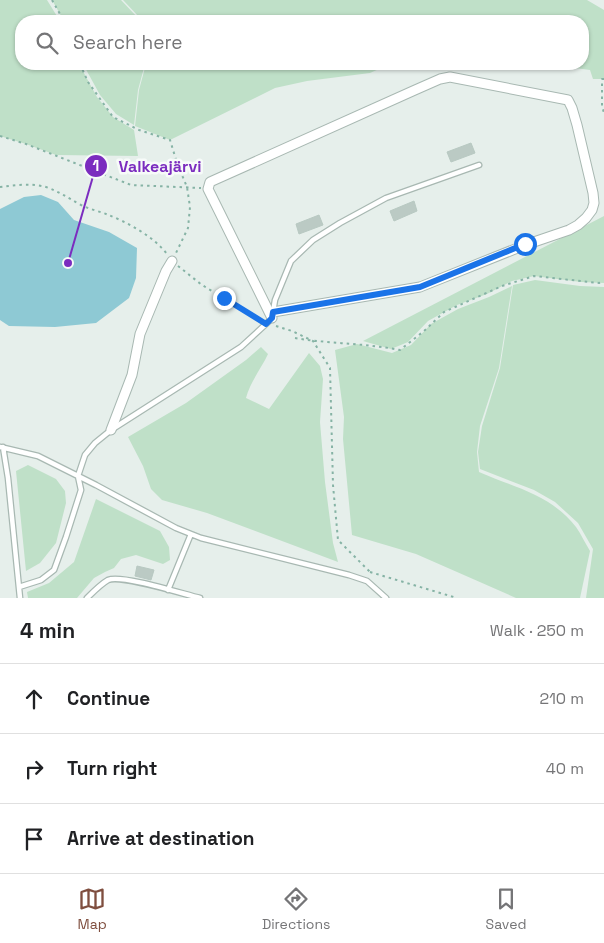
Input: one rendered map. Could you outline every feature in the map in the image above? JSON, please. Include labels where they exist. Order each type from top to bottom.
[{"type":"street","points":[[450,77],[568,100],[577,125],[594,203],[592,210],[578,225],[569,230],[525,244],[420,287],[270,318],[208,189],[210,182],[440,79],[450,77]]},
{"type":"street","points":[[111,430],[132,375],[140,334],[172,261]]},
{"type":"lane","points":[[19,586],[42,580],[54,570],[81,490],[78,476],[85,456],[95,443],[111,430],[241,347],[270,318],[291,261],[312,240],[386,198],[479,165]]},
{"type":"lane","points":[[20,598],[8,478],[1,447],[38,456],[176,528],[201,538],[358,578],[366,581],[386,598]]},
{"type":"lane","points":[[168,590],[191,534]]},
{"type":"lane","points":[[87,598],[110,579],[127,579],[200,598]]},
{"type":"path","points":[[52,0],[61,15]]},
{"type":"path","points":[[83,70],[88,82],[113,117],[139,130],[170,140],[187,188],[190,207],[188,228],[172,261]]},
{"type":"path","points":[[604,79],[602,79],[602,106],[604,114]]},
{"type":"path","points":[[0,136],[26,144],[131,185],[208,189]]},
{"type":"path","points":[[0,187],[12,185],[45,187],[64,194],[82,205],[108,214],[132,226],[161,246],[172,261],[202,285],[312,341],[330,368],[332,485],[338,540],[370,572],[456,598]]},
{"type":"path","points":[[295,338],[379,346],[400,350],[444,312],[502,286],[534,276],[598,283],[604,282]]},
{"type":"green space","points":[[0,0],[47,0],[56,15],[15,15],[15,70],[82,70],[97,97],[113,117],[134,130],[138,156],[56,155],[0,136]]},
{"type":"green space","points":[[52,0],[121,0],[135,15],[61,15]]},
{"type":"green space","points":[[123,0],[587,0],[604,10],[604,79],[593,79],[589,70],[589,15],[137,15]]},
{"type":"green space","points":[[86,70],[143,70],[138,90],[134,125],[116,114],[100,95]]},
{"type":"green space","points":[[144,70],[377,70],[370,73],[307,81],[275,88],[170,140],[135,126],[139,90]]},
{"type":"green space","points":[[604,216],[604,283],[534,276],[512,281],[487,294],[457,305],[428,321],[408,342],[391,349],[363,341]]},
{"type":"green space","points":[[535,280],[604,287],[604,598],[586,598],[593,549],[578,523],[555,502],[534,490],[480,469],[478,452],[482,426],[500,368],[513,285]]},
{"type":"green space","points":[[512,286],[499,368],[480,426],[477,452],[479,472],[543,499],[566,516],[576,527],[590,551],[580,598],[516,598],[416,554],[352,535],[343,439],[344,417],[335,350],[357,344],[392,353],[411,345],[431,324],[458,309]]},
{"type":"green space","points":[[261,347],[268,354],[246,398],[269,409],[309,353],[320,366],[323,379],[320,422],[325,482],[333,543],[338,562],[207,513],[162,500],[151,489],[143,466],[128,437],[186,403]]},
{"type":"green space","points":[[28,465],[56,479],[65,491],[66,503],[56,543],[40,563],[26,571],[16,471]]},
{"type":"green space","points":[[96,499],[160,531],[169,547],[170,560],[163,564],[136,555],[121,559],[114,568],[94,578],[77,598],[28,598],[27,592],[49,583],[74,562]]},
{"type":"water","points":[[41,195],[58,202],[74,220],[109,232],[137,248],[136,278],[129,298],[96,323],[55,327],[9,326],[0,320],[0,209],[24,197]]},
{"type":"building","points":[[471,143],[475,153],[451,162],[447,152]]},
{"type":"building","points":[[414,201],[417,211],[394,221],[390,211]]},
{"type":"building","points":[[319,215],[323,225],[299,234],[296,224]]},
{"type":"building","points":[[137,566],[154,570],[151,580],[135,576]]},
{"type":"place","name":"Valkeajärvi","points":[[68,263]]},
{"type":"route","points":[[224,298],[266,324],[272,318],[273,312],[420,287],[525,244]]}]
